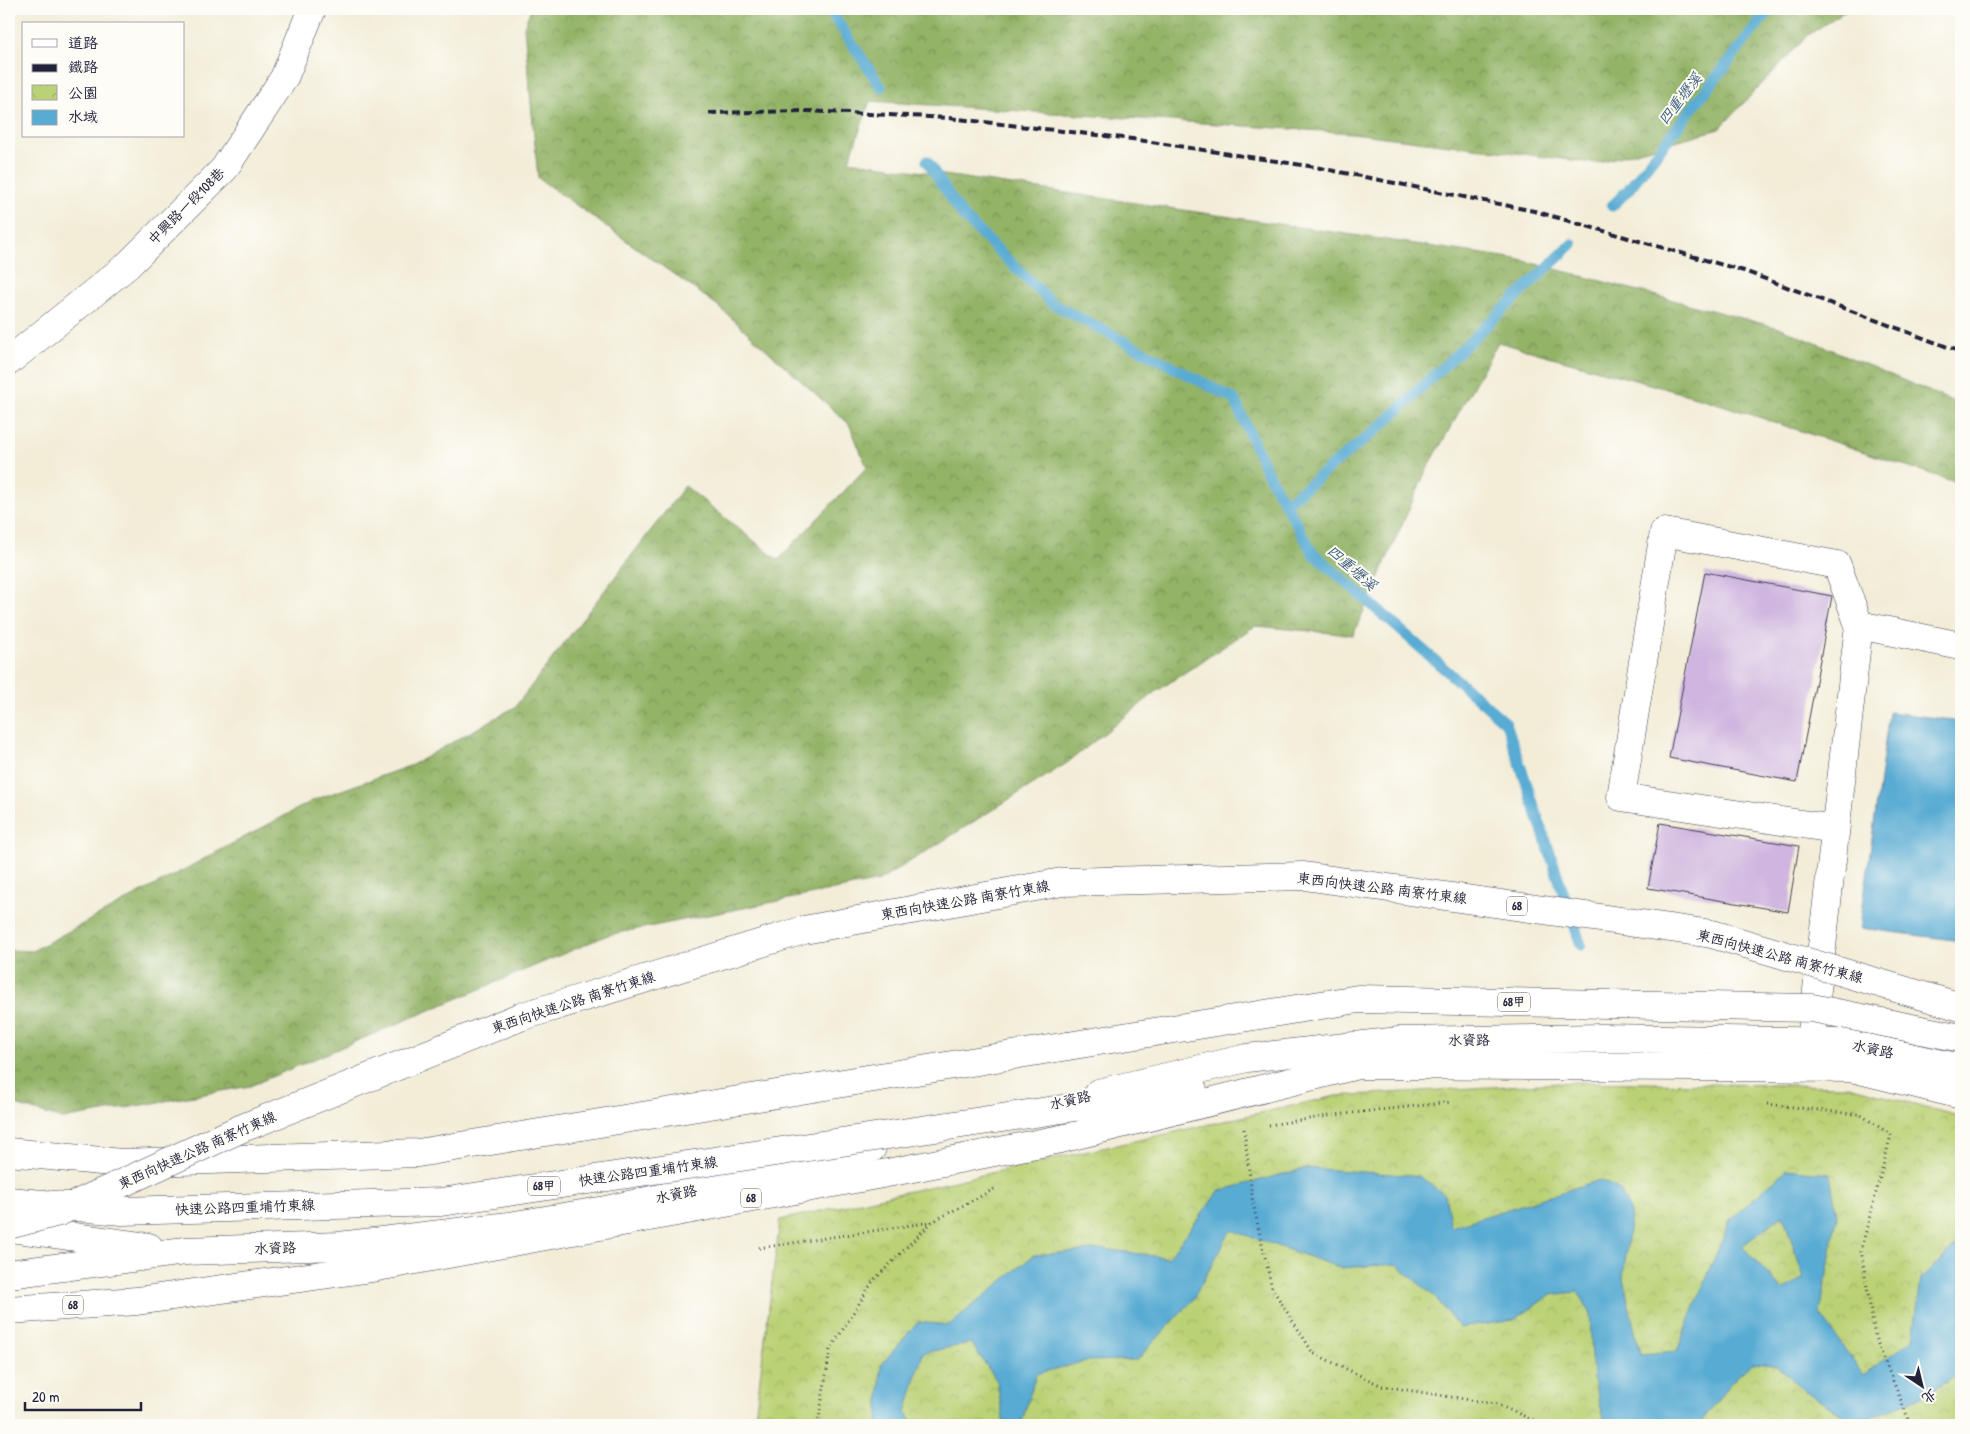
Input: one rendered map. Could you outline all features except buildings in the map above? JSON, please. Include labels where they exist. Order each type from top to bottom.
[{"type":"main road","name":"中興路一段108巷","points":[[9,361],[128,265],[224,169],[284,78],[312,9]]},
{"type":"main road","points":[[1811,1042],[1859,624],[1837,565],[1664,532],[1621,797],[1835,829]]},
{"type":"main road","points":[[1859,624],[1961,646]]},
{"type":"main road","name":"東西向快速公路 南寮竹東線","points":[[9,1226],[59,1212],[240,1129],[520,1017],[804,930],[1062,882],[1304,876],[1712,934],[1961,1007]]},
{"type":"main road","name":"68甲","points":[[9,1152],[121,1163],[418,1153],[1358,999],[1812,1008],[1961,1038]]},
{"type":"main road","name":"水資路","points":[[9,1274],[185,1252],[339,1246],[509,1226],[606,1210],[742,1180],[1247,1058],[1399,1041],[1603,1038],[1841,1042],[1961,1068]]},
{"type":"main road","name":"68","points":[[9,1310],[138,1301],[372,1268],[872,1176],[1061,1139],[1358,1065],[1851,1068],[1961,1095]]},
{"type":"main road","name":"快速公路四重埔竹東線","points":[[9,1201],[122,1211],[441,1202],[1358,1065]]},
{"type":"main road","name":"水資路","points":[[9,1226],[185,1252]]},
{"type":"path","points":[[1262,1126],[1335,1115],[1459,1101]]},
{"type":"path","points":[[1759,1104],[1861,1115],[1891,1136],[1861,1250],[1875,1337],[1911,1425]]},
{"type":"path","points":[[1234,1130],[1253,1127]]},
{"type":"path","points":[[1244,1129],[1253,1203],[1272,1288],[1313,1353],[1382,1386],[1496,1404],[1545,1425]]},
{"type":"path","points":[[818,1425],[830,1350],[873,1281],[932,1222],[997,1188]]},
{"type":"path","points":[[759,1248],[932,1222]]},
{"type":"green space","points":[[531,9],[1848,9],[1808,35],[1719,129],[1596,163],[1352,133],[870,101],[849,161],[1517,259],[1783,329],[1961,405],[1961,484],[1710,401],[1498,342],[1425,473],[1353,635],[1255,626],[1157,691],[1067,763],[879,881],[608,935],[250,1086],[63,1119],[9,1103],[9,950],[32,951],[314,800],[412,765],[515,707],[685,486],[778,560],[867,467],[849,424],[717,305],[538,178],[524,27]]},
{"type":"green space","points":[[1577,1082],[1849,1086],[1961,1117],[1961,1425],[754,1425],[780,1220],[1336,1096]]},
{"type":"water","points":[[1889,712],[1961,721],[1961,941],[1860,928]]},
{"type":"water","points":[[1307,1168],[1419,1176],[1445,1195],[1451,1227],[1600,1180],[1620,1190],[1631,1213],[1623,1278],[1640,1354],[1677,1351],[1730,1220],[1787,1169],[1830,1174],[1837,1216],[1820,1314],[1863,1375],[1913,1339],[1921,1279],[1961,1240],[1961,1372],[1923,1396],[1856,1424],[1802,1389],[1776,1365],[1752,1363],[1730,1383],[1699,1425],[1606,1425],[1593,1380],[1590,1312],[1577,1292],[1550,1295],[1514,1320],[1460,1328],[1436,1298],[1396,1264],[1341,1268],[1231,1230],[1192,1301],[1137,1360],[1086,1361],[1036,1374],[1021,1425],[1004,1425],[997,1381],[971,1343],[923,1353],[906,1412],[914,1425],[878,1425],[881,1365],[918,1322],[949,1325],[1034,1255],[1105,1249],[1168,1258],[1219,1191]],"holes":[[[1783,1215],[1804,1278],[1782,1290],[1742,1246]]]},
{"type":"waterway","points":[[829,9],[881,87]]},
{"type":"waterway","name":"四重壢溪","points":[[1612,206],[1628,190],[1770,9]]},
{"type":"waterway","name":"四重壢溪","points":[[927,161],[962,215],[1053,304],[1234,399],[1267,472],[1313,553],[1506,723],[1581,945]]},
{"type":"waterway","name":"四重壢溪","points":[[1285,504],[1382,425],[1572,244]]},
{"type":"railway","points":[[709,113],[807,111],[949,118],[1132,139],[1315,167],[1534,211],[1744,271],[1961,352]]}]
